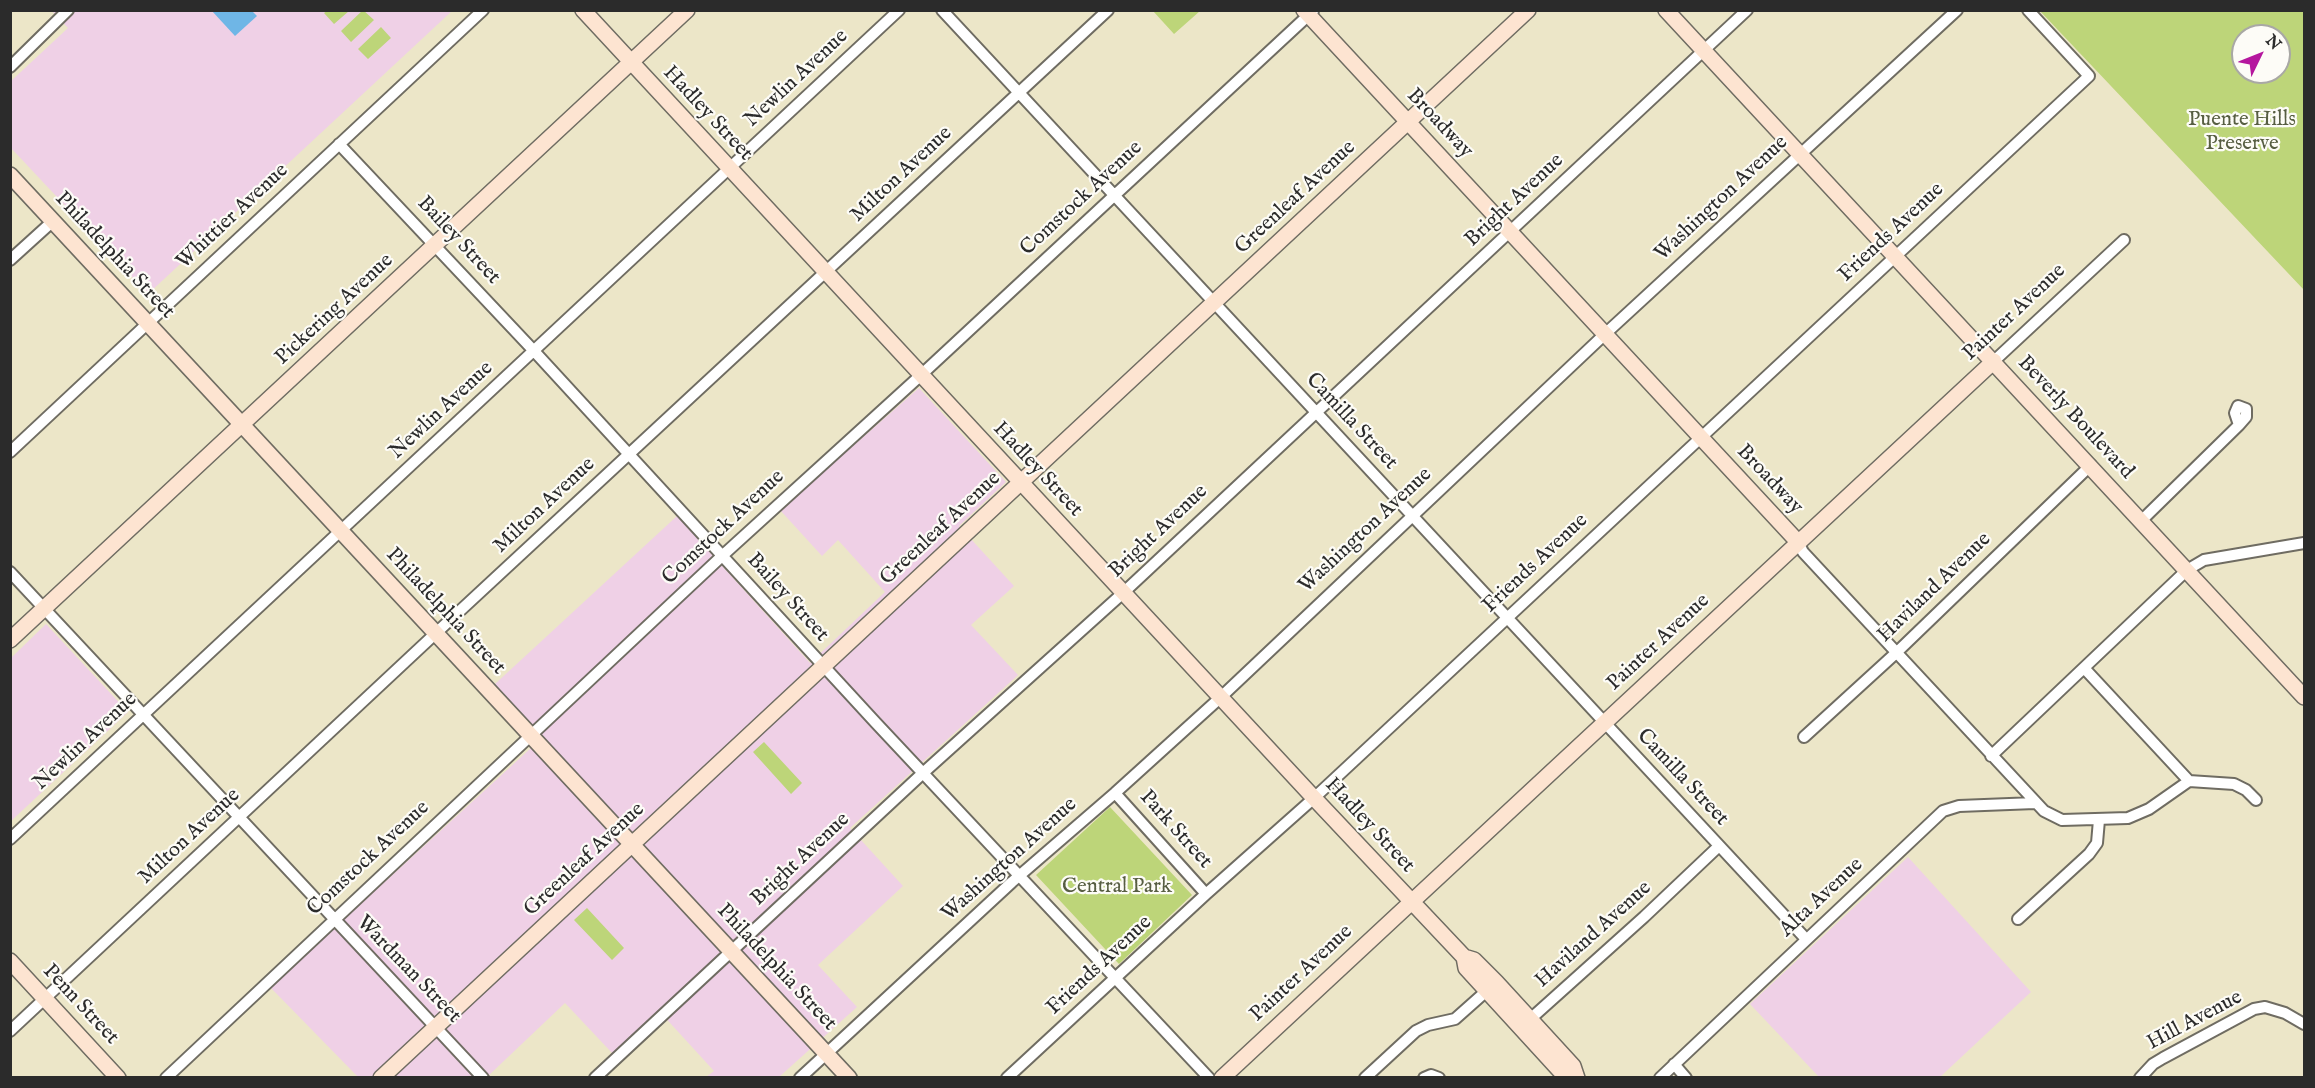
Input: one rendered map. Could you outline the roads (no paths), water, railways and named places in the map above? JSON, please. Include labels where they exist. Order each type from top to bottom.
[{"type":"street","points":[[10,68],[68,10]]},
{"type":"street","name":"Whittier Avenue","points":[[10,452],[483,10]]},
{"type":"street","name":"Hadley Street","points":[[583,10],[1021,484],[1464,957],[1466,968],[1491,987],[1525,1023],[1573,1066],[1577,1077]]},
{"type":"street","name":"Pickering Avenue","points":[[10,640],[687,10]]},
{"type":"street","name":"Newlin Avenue","points":[[10,839],[899,10]]},
{"type":"street","name":"Camilla Street","points":[[942,10],[1806,939]]},
{"type":"street","name":"Milton Avenue","points":[[10,1031],[1108,10]]},
{"type":"street","name":"Greenleaf Avenue","points":[[381,1077],[1528,10]]},
{"type":"street","name":"Beverly Boulevard","points":[[1666,10],[2304,697]]},
{"type":"street","name":"Bright Avenue","points":[[595,1077],[923,773],[1123,593],[1747,10]]},
{"type":"street","name":"Washington Avenue","points":[[800,1077],[1221,697],[1411,515],[1799,153],[1957,10]]},
{"type":"street","name":"Friends Avenue","points":[[1008,1077],[1206,894],[1314,798],[2089,76],[2028,10]]},
{"type":"street","name":"Broadway","points":[[1308,12],[1798,542],[1803,552],[1896,653],[2044,811],[2061,820],[2128,818],[2140,814],[2189,781]]},
{"type":"street","name":"Comstock Avenue","points":[[166,1077],[722,556],[1114,196],[1308,12]]},
{"type":"street","name":"Bailey Street","points":[[339,144],[630,454],[824,667],[1209,1077]]},
{"type":"street","name":"Philadelphia Street","points":[[10,175],[849,1077]]},
{"type":"street","points":[[10,260],[53,221]]},
{"type":"street","name":"Painter Avenue","points":[[1222,1077],[2124,240]]},
{"type":"street","points":[[2142,520],[2239,426]]},
{"type":"street","name":"Haviland Avenue","points":[[1804,737],[1896,653],[2091,465]]},
{"type":"street","points":[[1991,756],[2187,570],[2204,560],[2304,543]]},
{"type":"street","name":"Wardman Street","points":[[10,573],[483,1077]]},
{"type":"street","points":[[2084,668],[2189,781],[2234,784],[2246,790],[2256,800]]},
{"type":"street","name":"Park Street","points":[[1115,793],[1206,894]]},
{"type":"street","name":"Alta Avenue","points":[[1660,1077],[1943,811],[1959,806],[2035,803]]},
{"type":"street","points":[[2018,919],[2089,854],[2097,843],[2099,820]]},
{"type":"street","name":"Haviland Avenue","points":[[1525,1023],[1644,917],[1719,846]]},
{"type":"street","name":"Penn Street","points":[[10,961],[118,1077]]},
{"type":"street","points":[[1365,1077],[1416,1031],[1428,1025],[1455,1019],[1491,987]]},
{"type":"street","name":"Hill Avenue","points":[[2140,1077],[2158,1061],[2254,1009],[2265,1007],[2285,1013],[2304,1024]]},
{"type":"street","name":"Hadley Street","points":[[1525,1023],[1563,1074],[1572,1077]]},
{"type":"street","points":[[1674,1064],[1686,1077]]},
{"type":"street","points":[[1424,1077],[1431,1075],[1439,1077]]},
{"type":"water","points":[[212,11],[252,11],[257,16],[235,36]]},
{"type":"park label","name":"Puente Hills Preserve","points":[[2242,133]]},
{"type":"park label","name":"Central Park","points":[[1117,888]]}]
